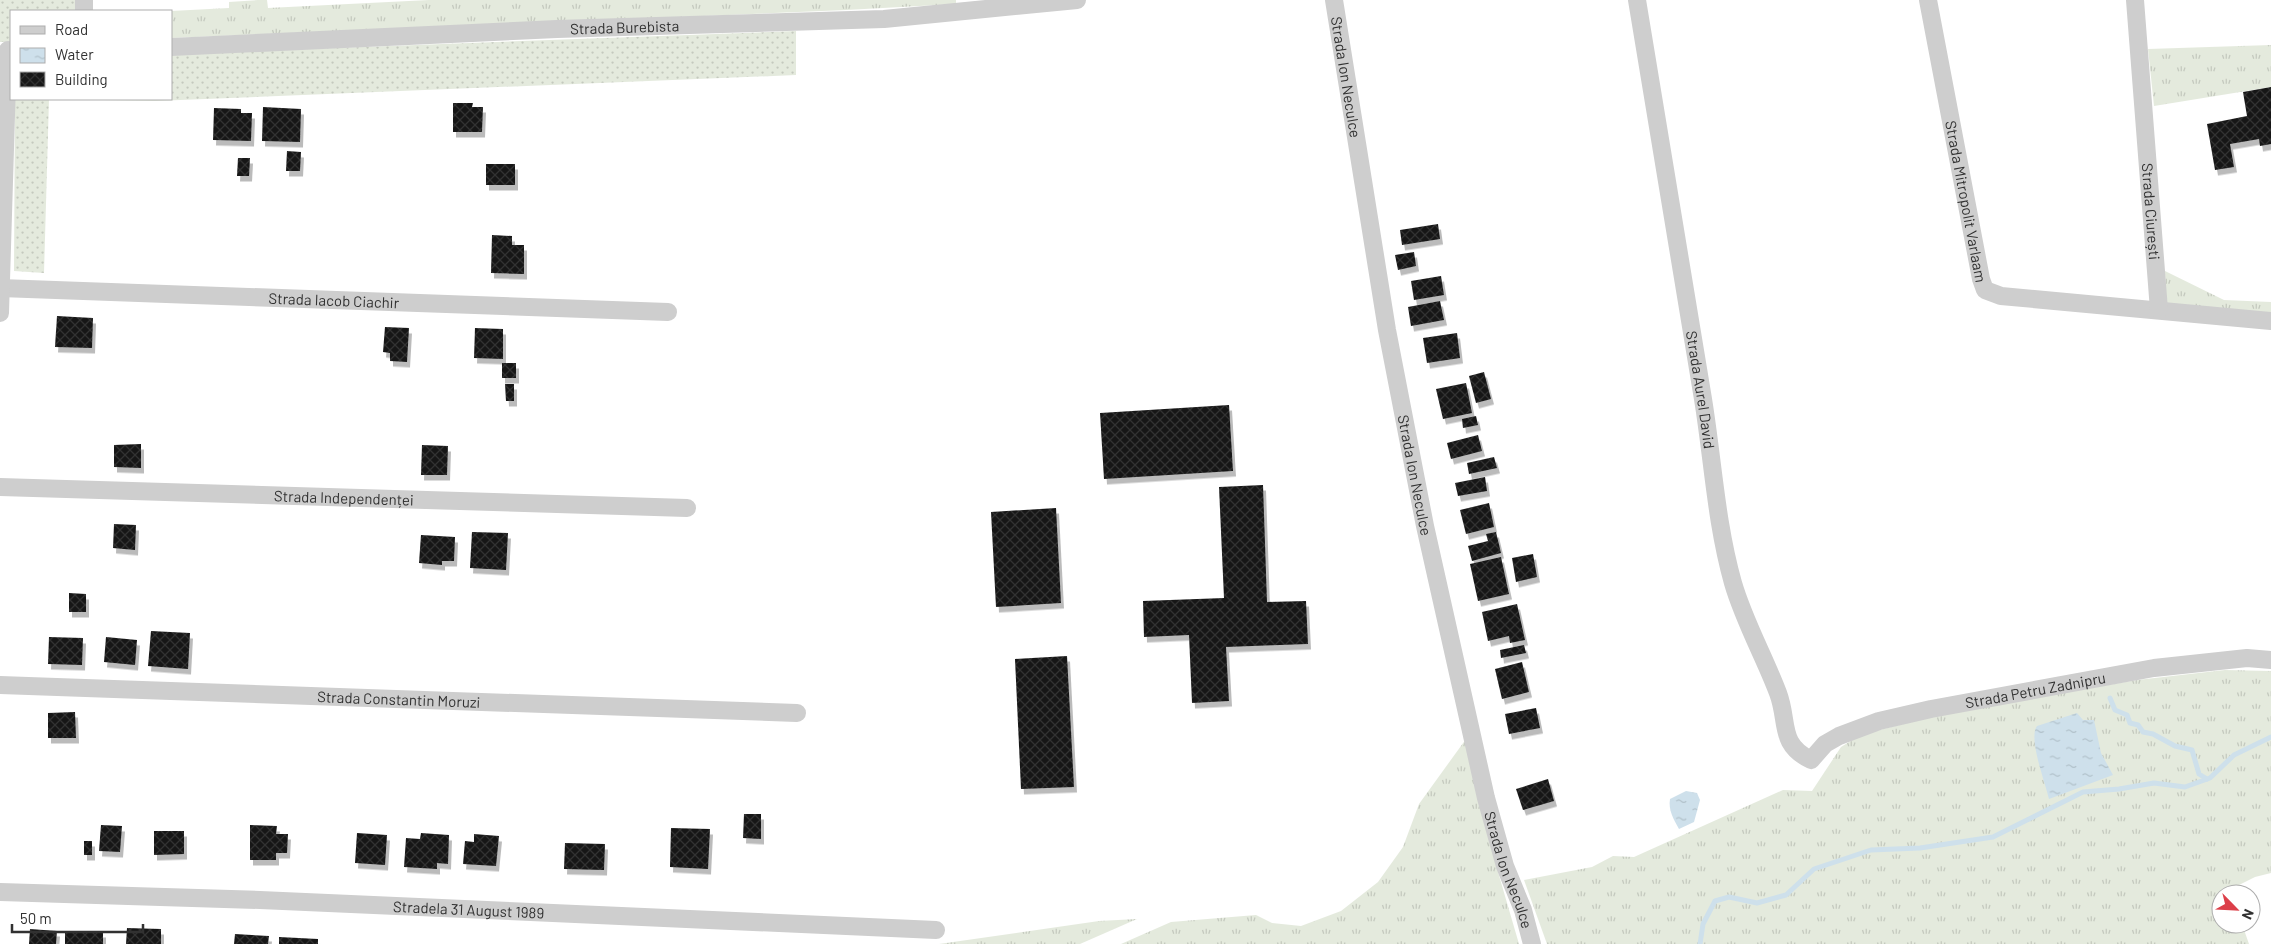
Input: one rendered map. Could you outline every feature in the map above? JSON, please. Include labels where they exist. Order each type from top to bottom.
[{"type":"street","name":"Strada Burebista","points":[[172,47],[548,30],[884,19],[1077,0]]},
{"type":"street","name":"Strada Ion Neculce","points":[[1334,0],[1387,330],[1425,526],[1486,798],[1505,866],[1523,910],[1532,944]]},
{"type":"street","name":"Strada Aurel David","points":[[1637,0],[1710,440],[1723,542],[1747,623],[1779,696],[1790,746],[1798,754],[1810,760]]},
{"type":"street","name":"Strada Mitropolit Varlaam","points":[[1928,0],[1981,279],[1985,290],[2001,296],[2158,310]]},
{"type":"street","name":"Strada Ciurești","points":[[2135,0],[2158,310]]},
{"type":"street","points":[[0,313],[6,50]]},
{"type":"street","name":"Strada Iacob Ciachir","points":[[0,288],[668,312]]},
{"type":"street","points":[[2158,310],[2271,321]]},
{"type":"street","name":"Strada Independenței","points":[[0,487],[687,508]]},
{"type":"street","name":"Strada Petru Zadnipru","points":[[1810,760],[1825,744],[1839,736],[1879,722],[1931,709],[2154,668],[2247,658],[2271,660]]},
{"type":"street","name":"Strada Constantin Moruzi","points":[[0,685],[797,713]]},
{"type":"street","name":"Stradela 31 August 1989","points":[[0,892],[260,900],[703,922],[936,930]]},
{"type":"green space","points":[[0,0],[76,0],[76,10],[10,10],[10,42],[0,42]]},
{"type":"green space","points":[[267,0],[268,8],[429,0],[956,0],[956,4],[172,38],[172,11],[229,8],[229,2]]},
{"type":"green space","points":[[796,31],[796,75],[155,101],[102,100],[172,100],[172,54]]},
{"type":"green space","points":[[2271,45],[2271,87],[2154,106],[2148,49]]},
{"type":"green space","points":[[15,100],[49,100],[44,273],[14,271]]},
{"type":"green space","points":[[2165,271],[2224,300],[2271,302],[2271,314],[2166,303]]},
{"type":"green space","points":[[2225,670],[2271,671],[2271,873],[2255,877],[2241,884],[2211,884],[2211,934],[2246,934],[2249,944],[1547,944],[1524,880],[1592,867],[1613,856],[1634,857],[1783,790],[1812,791],[1841,747],[1860,735],[1946,713],[2137,680]]},
{"type":"green space","points":[[1466,739],[1498,872],[1519,944],[1121,944],[1171,922],[1256,915],[1272,923],[1301,926],[1341,911],[1378,882],[1403,847],[1419,804]]},
{"type":"green space","points":[[1137,919],[1080,944],[939,944],[1099,921]]},
{"type":"water","points":[[2077,713],[2083,720],[2094,720],[2101,753],[2113,775],[2049,799],[2036,750],[2035,732],[2037,726]]},
{"type":"water","points":[[1686,791],[1697,793],[1700,800],[1694,822],[1679,829],[1673,818],[1670,799]]},
{"type":"building","points":[[2271,87],[2271,144],[2260,146],[2259,139],[2230,144],[2234,167],[2215,170],[2207,124],[2247,116],[2243,92]]},
{"type":"building","points":[[453,103],[473,103],[472,107],[483,107],[482,132],[453,132]]},
{"type":"building","points":[[263,107],[301,109],[300,142],[262,141]]},
{"type":"building","points":[[214,108],[241,109],[241,113],[252,113],[251,141],[213,140]]},
{"type":"building","points":[[287,151],[301,152],[300,171],[286,171]]},
{"type":"building","points":[[238,158],[250,158],[249,176],[237,176]]},
{"type":"building","points":[[486,164],[515,164],[515,185],[486,185]]},
{"type":"building","points":[[1438,224],[1440,239],[1402,245],[1400,230]]},
{"type":"building","points":[[492,235],[512,236],[512,245],[524,245],[524,274],[491,273]]},
{"type":"building","points":[[1414,252],[1416,266],[1398,270],[1395,255]]},
{"type":"building","points":[[1441,276],[1444,295],[1414,300],[1411,281]]},
{"type":"building","points":[[1440,301],[1444,320],[1411,326],[1408,307]]},
{"type":"building","points":[[57,316],[93,318],[92,348],[55,347]]},
{"type":"building","points":[[385,327],[409,328],[407,362],[390,361],[390,353],[383,352]]},
{"type":"building","points":[[475,328],[503,329],[503,359],[474,358]]},
{"type":"building","points":[[1457,333],[1460,358],[1427,363],[1423,338]]},
{"type":"building","points":[[502,363],[516,363],[516,378],[502,378]]},
{"type":"building","points":[[1484,372],[1491,399],[1476,403],[1469,376]]},
{"type":"building","points":[[1466,383],[1472,413],[1443,419],[1436,389]]},
{"type":"building","points":[[505,384],[514,384],[514,401],[506,401]]},
{"type":"building","points":[[1229,405],[1233,471],[1104,479],[1100,413]]},
{"type":"building","points":[[1476,416],[1478,425],[1463,428],[1462,419]]},
{"type":"building","points":[[1478,435],[1482,451],[1451,459],[1447,443]]},
{"type":"building","points":[[141,444],[141,468],[114,467],[114,445]]},
{"type":"building","points":[[422,445],[448,446],[447,475],[421,475]]},
{"type":"building","points":[[1494,457],[1497,468],[1469,474],[1467,463]]},
{"type":"building","points":[[1485,477],[1487,491],[1458,496],[1455,483]]},
{"type":"building","points":[[1263,485],[1267,602],[1306,601],[1308,644],[1226,647],[1229,701],[1192,703],[1189,635],[1144,637],[1143,601],[1224,598],[1219,487]]},
{"type":"building","points":[[1489,503],[1494,527],[1466,534],[1460,510]]},
{"type":"building","points":[[1056,508],[1061,603],[996,607],[991,512]]},
{"type":"building","points":[[114,524],[136,525],[135,550],[113,548]]},
{"type":"building","points":[[472,532],[508,533],[506,570],[470,568]]},
{"type":"building","points":[[1496,532],[1501,553],[1472,561],[1468,546],[1488,541],[1486,534]]},
{"type":"building","points":[[421,535],[455,537],[454,561],[442,561],[442,565],[419,563]]},
{"type":"building","points":[[1533,554],[1537,577],[1516,582],[1512,558]]},
{"type":"building","points":[[1501,557],[1509,594],[1478,601],[1470,564]]},
{"type":"building","points":[[69,593],[86,594],[86,612],[69,612]]},
{"type":"building","points":[[1517,604],[1525,640],[1510,643],[1509,636],[1488,641],[1482,612]]},
{"type":"building","points":[[151,631],[190,633],[188,669],[148,666]]},
{"type":"building","points":[[49,637],[83,638],[82,665],[48,664]]},
{"type":"building","points":[[106,637],[137,640],[135,665],[104,662]]},
{"type":"building","points":[[1524,645],[1526,653],[1501,658],[1500,650]]},
{"type":"building","points":[[1067,656],[1074,787],[1021,789],[1015,659]]},
{"type":"building","points":[[1522,662],[1529,692],[1502,699],[1495,669]]},
{"type":"building","points":[[1536,708],[1540,728],[1509,734],[1505,714]]},
{"type":"building","points":[[75,712],[76,738],[48,738],[48,713]]},
{"type":"building","points":[[1548,779],[1554,801],[1523,810],[1516,789]]},
{"type":"building","points":[[744,814],[761,814],[761,839],[743,838]]},
{"type":"building","points":[[101,825],[122,826],[120,852],[99,851]]},
{"type":"building","points":[[250,825],[277,826],[276,834],[288,834],[287,853],[276,853],[276,860],[250,860]]},
{"type":"building","points":[[671,828],[710,829],[708,869],[670,867]]},
{"type":"building","points":[[154,831],[184,831],[184,854],[154,855]]},
{"type":"building","points":[[357,833],[387,835],[385,865],[355,863]]},
{"type":"building","points":[[421,833],[449,835],[448,864],[437,863],[437,869],[404,867],[406,838],[420,839]]},
{"type":"building","points":[[474,834],[499,836],[496,866],[463,864],[465,841],[474,842]]},
{"type":"building","points":[[84,841],[92,841],[92,855],[84,855]]},
{"type":"building","points":[[565,843],[605,844],[604,870],[564,869]]},
{"type":"building","points":[[127,928],[161,929],[161,944],[126,944]]},
{"type":"building","points":[[30,929],[57,931],[56,944],[29,944]]},
{"type":"building","points":[[65,932],[103,932],[103,944],[65,944]]},
{"type":"building","points":[[235,934],[269,936],[268,944],[234,944]]},
{"type":"building","points":[[279,937],[318,939],[318,944],[279,944]]},
{"type":"waterway","points":[[2110,698],[2115,710],[2127,715],[2130,723],[2138,725],[2143,732],[2153,734],[2175,746],[2192,750],[2199,774],[2207,779]]},
{"type":"waterway","points":[[1700,944],[1703,924],[1715,901],[1729,897],[1757,903],[1786,895],[1814,869],[1871,850],[1920,848],[1993,837],[2083,792],[2119,789],[2154,783],[2185,787],[2210,778],[2234,755],[2271,737]]}]
